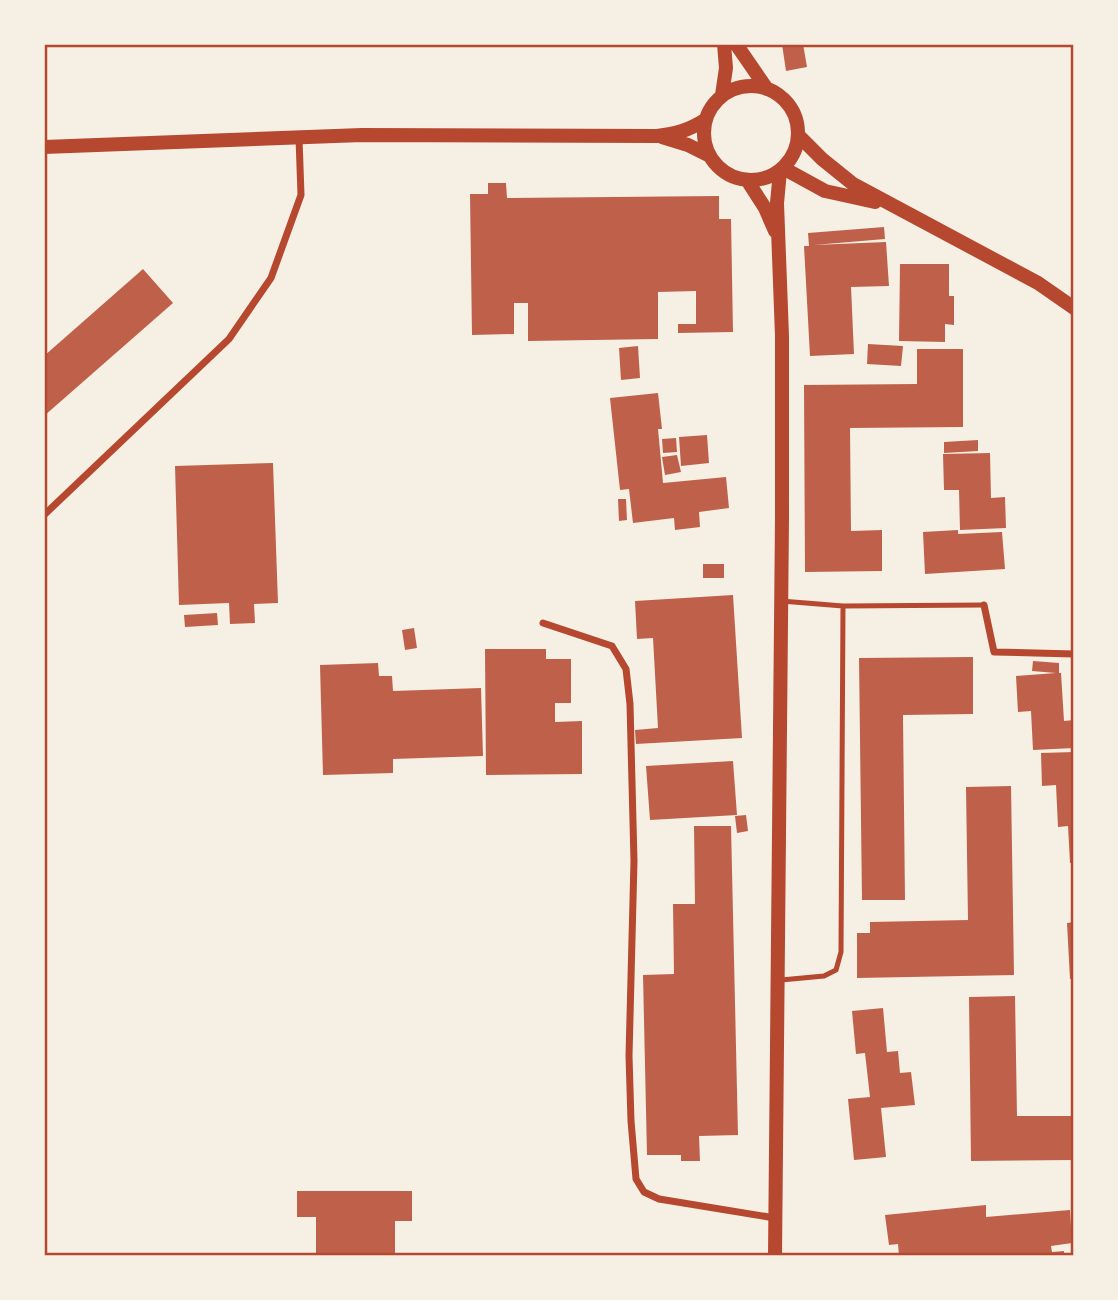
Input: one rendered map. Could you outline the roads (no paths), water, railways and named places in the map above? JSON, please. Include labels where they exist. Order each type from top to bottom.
[{"type":"main road","points":[[722,95],[726,68],[724,44]]},
{"type":"main road","points":[[736,44],[767,89]]},
{"type":"main road","points":[[752,86],[767,89],[781,97],[791,108],[799,136],[796,149],[789,162],[768,178],[738,179],[725,173],[710,156],[703,135],[705,121],[712,106],[722,95],[737,88],[752,86]]},
{"type":"main road","points":[[44,147],[362,135],[657,136],[682,132],[705,121]]},
{"type":"main road","points":[[657,136],[688,145],[710,156]]},
{"type":"main road","points":[[799,136],[853,184],[1038,283],[1074,308]]},
{"type":"main road","points":[[782,169],[825,191],[897,206]]},
{"type":"main road","points":[[775,1256],[782,337],[777,203],[782,169]]},
{"type":"main road","points":[[747,180],[765,208],[778,239]]},
{"type":"street","points":[[44,515],[229,339],[271,278],[301,195],[299,137]]},
{"type":"street","points":[[984,604],[994,652],[1074,653]]},
{"type":"street","points":[[543,623],[611,646],[626,669],[630,704],[634,861],[629,1056],[636,1179],[644,1192],[659,1199],[775,1219]]},
{"type":"lane","points":[[781,601],[844,606],[984,604]]},
{"type":"lane","points":[[778,981],[824,976],[836,970],[842,952],[844,606]]}]
